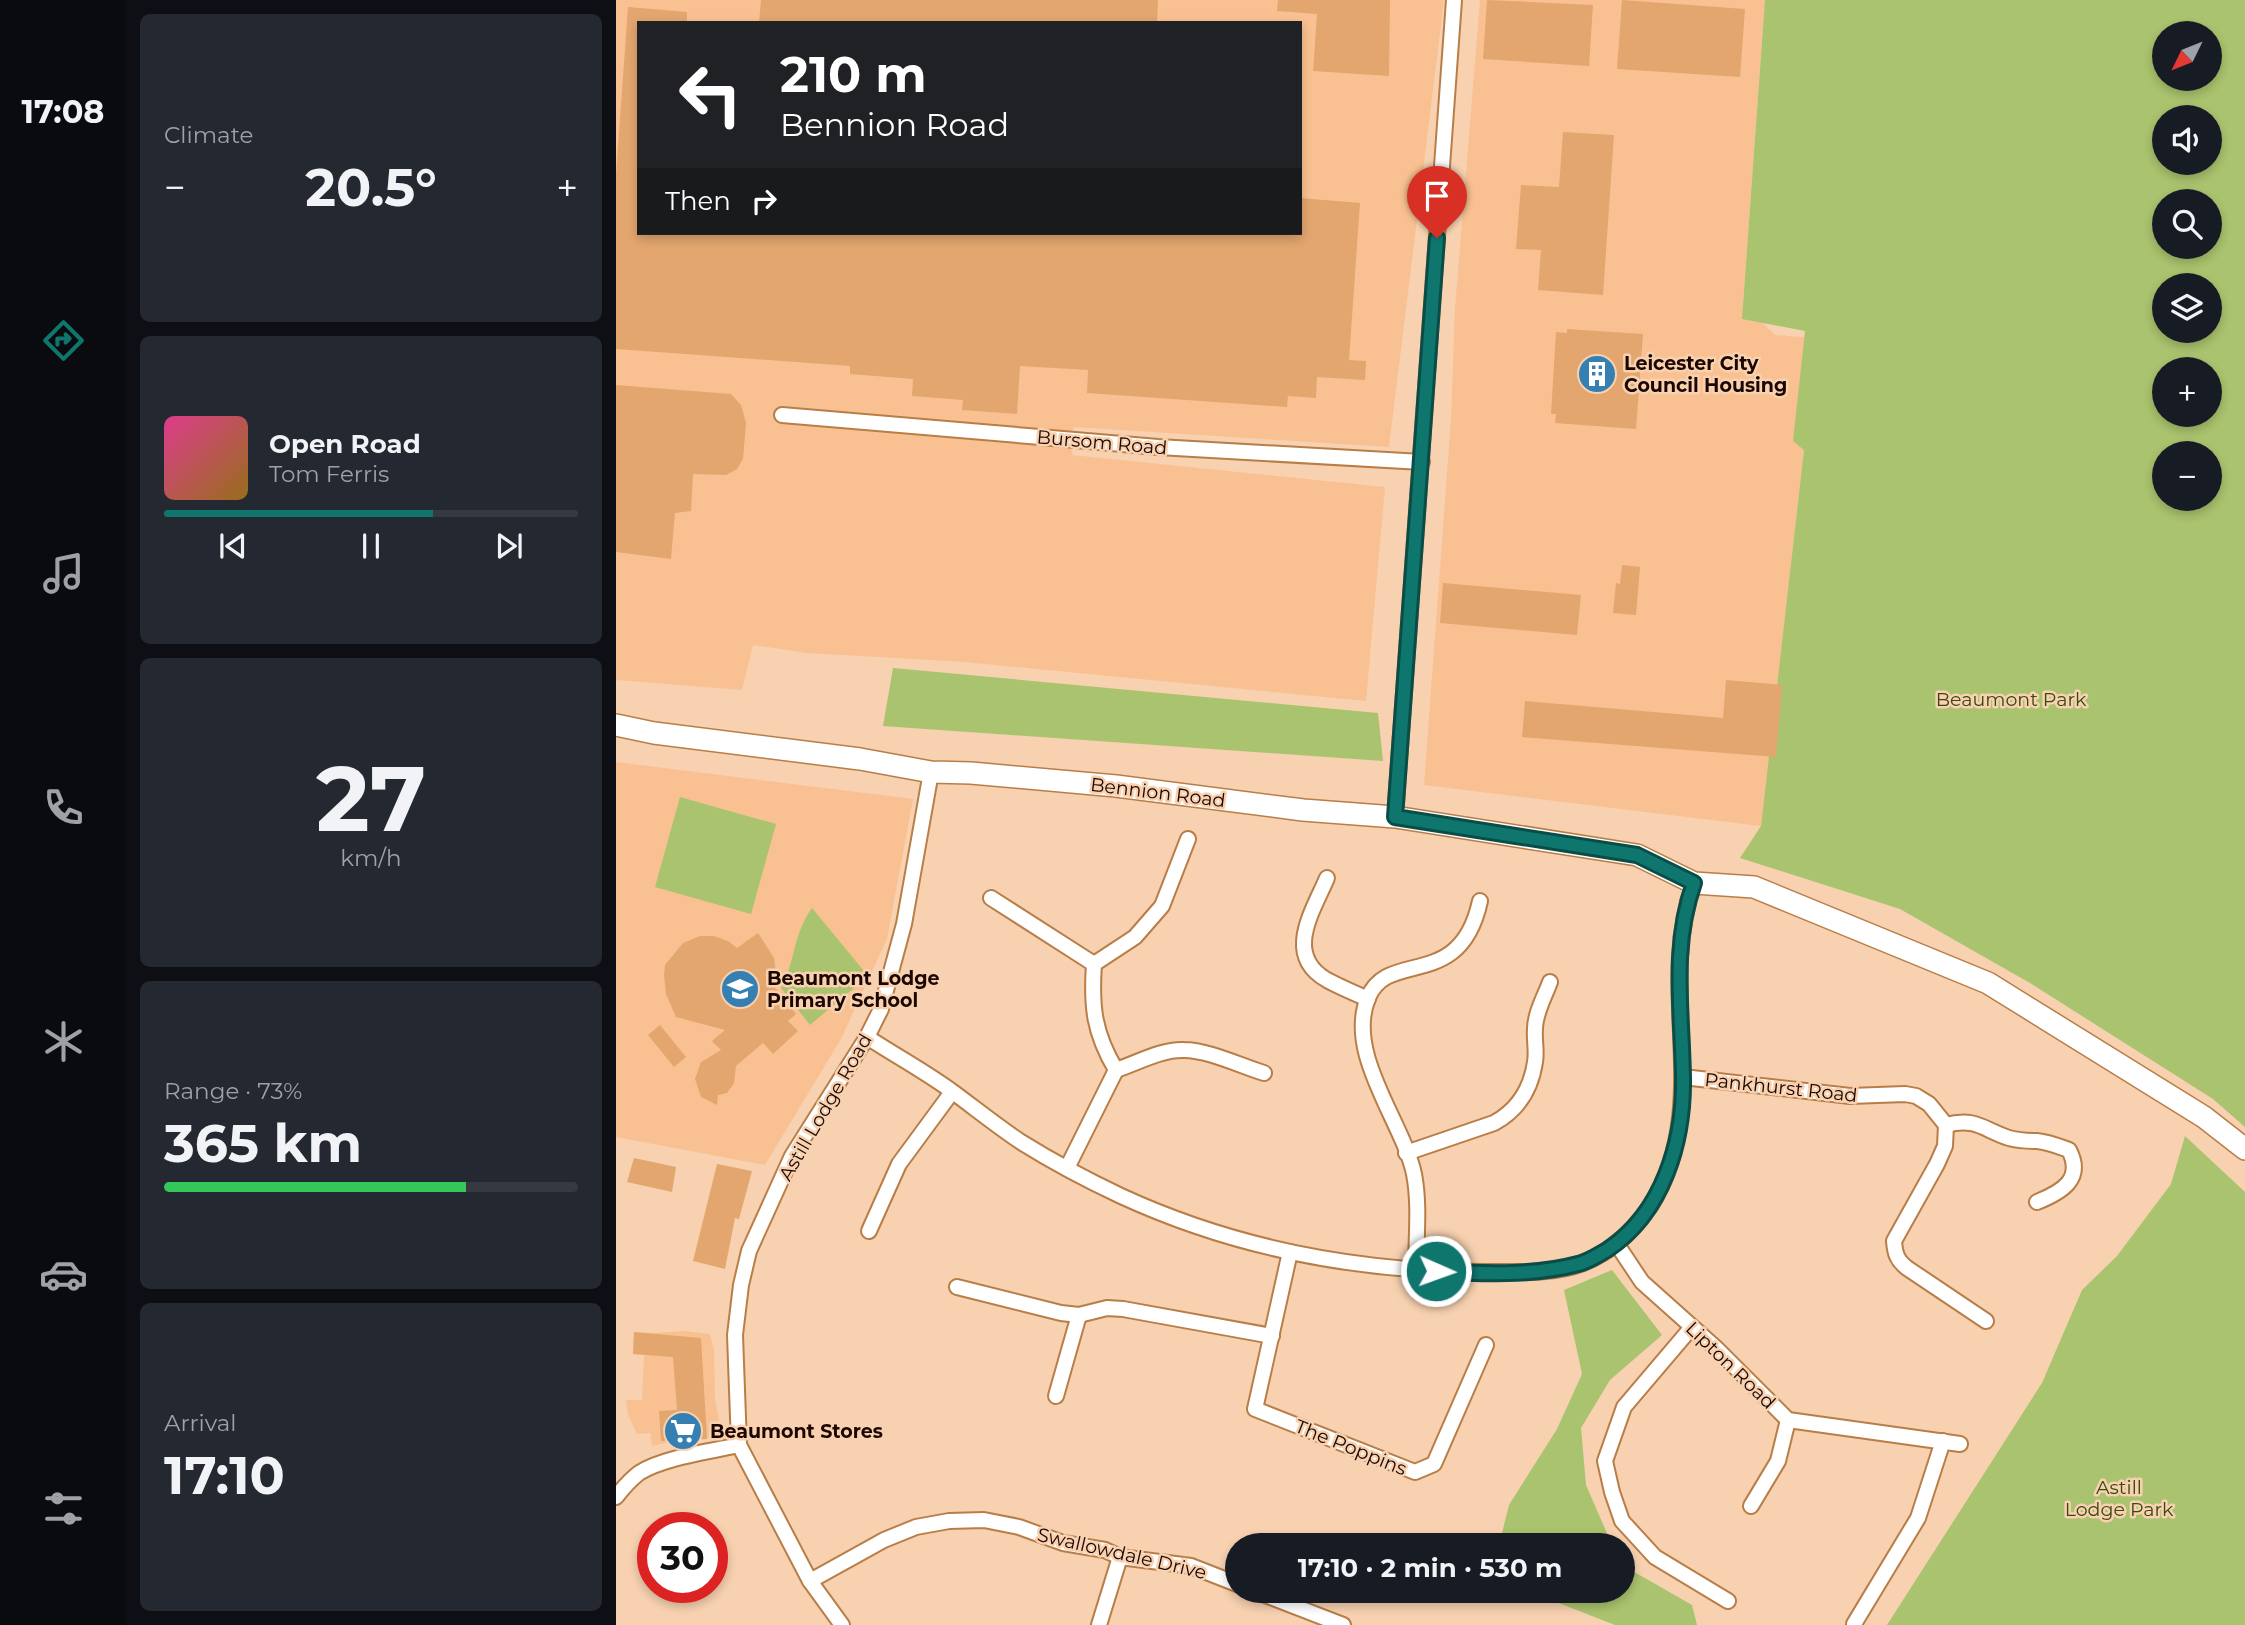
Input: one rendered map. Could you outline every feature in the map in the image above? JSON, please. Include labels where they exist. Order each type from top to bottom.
[{"type":"street","points":[[1395,817],[1454,0]]},
{"type":"street","name":"Bursom Road","points":[[782,415],[1158,446],[1422,462]]},
{"type":"street","name":"Bennion Road","points":[[616,725],[654,733],[860,759],[931,772],[1116,786],[1303,810],[1395,817],[1637,855],[1694,883]]},
{"type":"street","name":"Astill Lodge Road","points":[[842,1625],[810,1581],[739,1445],[735,1335],[741,1285],[749,1251],[793,1155],[867,1037],[881,1009],[904,924],[931,772]]},
{"type":"street","points":[[1094,964],[1135,937],[1162,906],[1188,839]]},
{"type":"street","points":[[1327,878],[1304,930],[1303,945],[1307,957],[1314,970],[1326,979],[1368,999]]},
{"type":"street","points":[[867,1037],[952,1091],[1022,1143],[1067,1168],[1164,1214],[1290,1252],[1337,1262],[1416,1270],[1529,1272],[1581,1264],[1616,1243],[1639,1222],[1651,1204],[1673,1157],[1682,1112],[1679,973],[1685,907],[1694,883],[1754,887],[1988,983],[2204,1117],[2245,1149]]},
{"type":"street","points":[[991,898],[1094,964]]},
{"type":"street","points":[[1416,1270],[1417,1199],[1413,1171],[1381,1097],[1370,1062],[1364,1034],[1368,999],[1382,979],[1404,970],[1437,962],[1452,954],[1466,940],[1475,922],[1480,901]]},
{"type":"street","points":[[1094,964],[1093,1011],[1097,1032],[1116,1070]]},
{"type":"street","points":[[1406,1153],[1494,1123],[1517,1107],[1532,1073],[1535,1061],[1535,1028],[1550,982]]},
{"type":"street","points":[[1067,1168],[1116,1070],[1171,1051],[1185,1050],[1264,1073]]},
{"type":"street","name":"Pankhurst Road","points":[[1683,1077],[1850,1096],[1916,1096],[1939,1113],[1946,1125]]},
{"type":"street","points":[[869,1231],[899,1164],[952,1091]]},
{"type":"street","points":[[1986,1321],[1907,1268],[1898,1260],[1894,1251],[1894,1241],[1945,1146],[1946,1125],[1972,1122],[2009,1138],[2039,1141],[2069,1150],[2075,1162],[2074,1174],[2068,1184],[2053,1196],[2037,1202]]},
{"type":"street","name":"Lipton Road","points":[[1616,1243],[1642,1282],[1692,1326],[1788,1420],[1960,1444]]},
{"type":"street","name":"The Poppins","points":[[1290,1252],[1255,1409],[1415,1472],[1434,1464],[1486,1345]]},
{"type":"street","points":[[957,1287],[1060,1313],[1079,1315],[1107,1308],[1124,1309],[1272,1336]]},
{"type":"street","points":[[1056,1396],[1079,1315]]},
{"type":"street","points":[[1692,1326],[1624,1407],[1605,1461],[1622,1521],[1655,1557],[1728,1601]]},
{"type":"street","points":[[1751,1506],[1778,1461],[1788,1420]]},
{"type":"street","points":[[1854,1624],[1918,1518],[1943,1441]]},
{"type":"street","points":[[616,1497],[626,1484],[655,1465],[739,1445]]},
{"type":"street","name":"Swallowdale Drive","points":[[810,1581],[884,1540],[916,1527],[949,1521],[984,1520],[1019,1527],[1063,1543],[1105,1550],[1121,1557],[1191,1566],[1225,1579]]},
{"type":"street","points":[[1099,1625],[1121,1557]]},
{"type":"street","points":[[1286,1603],[1343,1625]]},
{"type":"shaded area","points":[[616,0],[1444,0],[1389,447],[1073,427],[1072,455],[1385,487],[1366,701],[965,662],[807,653],[753,645],[742,690],[616,680]]},
{"type":"shaded area","points":[[1480,0],[1765,0],[1743,304],[1775,335],[1814,338],[1804,450],[1761,826],[1424,785],[1451,419],[1455,308]]},
{"type":"shaded area","name":"Beaumont Lodge Primary School","points":[[616,762],[913,799],[887,939],[841,1039],[765,1165],[616,1137]]},
{"type":"shaded area","points":[[684,1331],[710,1334],[714,1351],[715,1399],[719,1419],[717,1428],[707,1439],[674,1441],[652,1446],[650,1433],[637,1434],[628,1415],[626,1400],[642,1400],[644,1355],[633,1354],[634,1332]]},
{"type":"green space","name":"Beaumont Park","points":[[1765,0],[2245,0],[2245,1127],[2213,1099],[2030,983],[1900,909],[1740,858],[1761,826],[1804,450],[1793,441],[1805,331],[1742,319]]},
{"type":"green space","points":[[893,668],[1378,713],[1383,761],[883,726]]},
{"type":"green space","points":[[680,797],[776,824],[751,914],[655,887]]},
{"type":"green space","points":[[812,908],[868,976],[810,1025],[781,988],[797,938]]},
{"type":"green space","name":"Astill Lodge Park","points":[[2185,1136],[2245,1192],[2245,1625],[1887,1625],[2042,1383],[2082,1290],[2117,1256],[2171,1184]]},
{"type":"green space","points":[[1612,1270],[1662,1335],[1610,1380],[1581,1428],[1586,1485],[1607,1533],[1502,1533],[1509,1505],[1557,1429],[1582,1374],[1564,1290]]},
{"type":"green space","points":[[1635,1572],[1692,1605],[1697,1625],[1615,1625],[1559,1603],[1635,1603]]},
{"type":"building","points":[[761,0],[1158,0],[1157,21],[759,21]]},
{"type":"building","points":[[1278,0],[1390,0],[1389,76],[1313,71],[1317,14],[1277,11]]},
{"type":"building","points":[[1487,0],[1593,5],[1589,66],[1483,59]]},
{"type":"building","points":[[1622,0],[1745,9],[1740,77],[1617,69]]},
{"type":"building","points":[[628,7],[687,12],[687,21],[637,21],[637,235],[1302,235],[1302,198],[1360,203],[1349,360],[1366,361],[1365,380],[1317,377],[1316,398],[1288,396],[1287,407],[1087,393],[1088,370],[1020,366],[1017,414],[962,410],[963,400],[912,396],[913,379],[850,374],[850,366],[616,349],[616,174]]},
{"type":"building","points":[[1563,132],[1614,135],[1603,295],[1538,290],[1541,250],[1516,249],[1521,185],[1559,187]]},
{"type":"building","name":"Leicester City Council Housing","points":[[1567,329],[1643,334],[1636,429],[1555,423],[1556,414],[1551,414],[1556,332],[1567,333]]},
{"type":"building","points":[[616,385],[731,394],[741,405],[746,423],[743,459],[737,469],[726,475],[693,474],[691,511],[675,513],[671,559],[616,552]]},
{"type":"building","points":[[1622,565],[1640,567],[1636,615],[1613,613],[1616,583],[1620,584]]},
{"type":"building","points":[[1443,583],[1581,595],[1577,635],[1440,623]]},
{"type":"building","points":[[1726,680],[1782,685],[1776,757],[1522,737],[1525,701],[1723,718]]},
{"type":"building","points":[[758,933],[774,958],[776,974],[765,975],[796,1014],[788,1021],[798,1031],[773,1054],[763,1043],[736,1066],[734,1083],[727,1093],[718,1095],[717,1105],[701,1097],[695,1079],[701,1062],[721,1050],[712,1041],[725,1030],[676,1017],[666,994],[665,965],[683,943],[700,936],[714,936],[737,948]]},
{"type":"building","points":[[660,1025],[686,1057],[674,1067],[648,1035]]},
{"type":"building","points":[[634,1158],[676,1167],[672,1192],[627,1182]]},
{"type":"building","points":[[717,1164],[752,1171],[739,1219],[735,1218],[725,1269],[693,1261]]},
{"type":"building","points":[[634,1332],[701,1338],[707,1439],[661,1441],[659,1411],[677,1410],[673,1357],[633,1354]]},
{"type":"place","name":"Leicester City Council Housing","points":[[1597,374]]},
{"type":"place","name":"Beaumont Lodge Primary School","points":[[740,989]]},
{"type":"place","name":"Beaumont Stores","points":[[683,1431]]},
{"type":"route","points":[[1436,1271],[1529,1272],[1581,1264],[1616,1243],[1639,1222],[1651,1204],[1673,1157],[1682,1112],[1679,973],[1685,907],[1694,883],[1637,855],[1395,817],[1437,238]]}]
